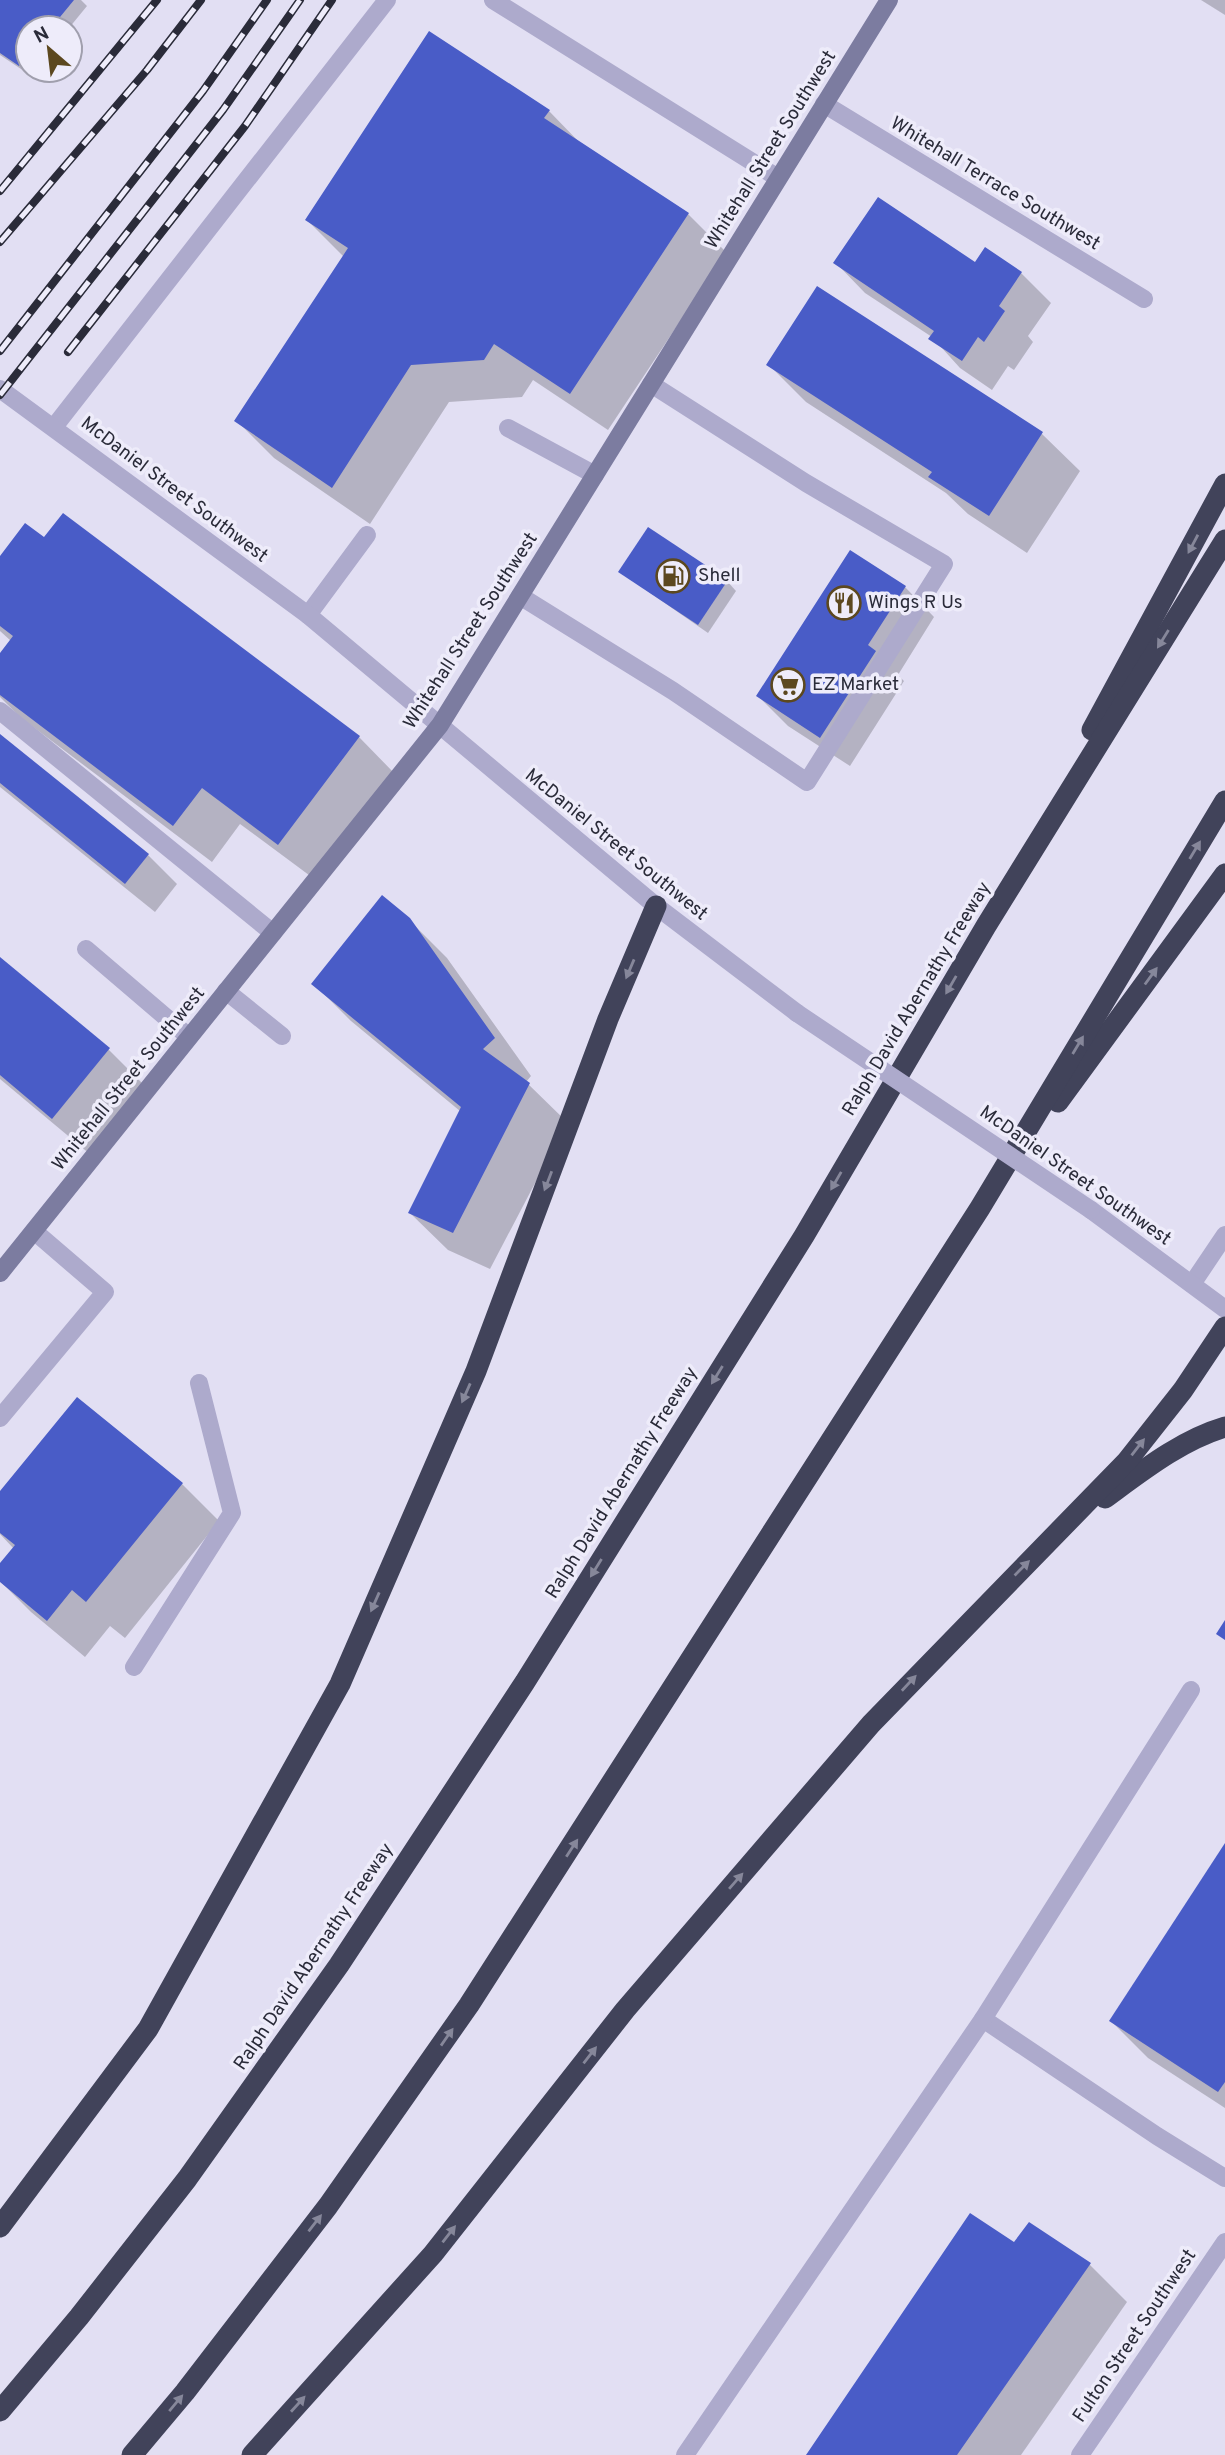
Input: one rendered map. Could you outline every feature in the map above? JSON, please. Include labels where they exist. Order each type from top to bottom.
[{"type":"highway","points":[[986,926],[1225,484]]},
{"type":"highway","name":"Ralph David Abernathy Freeway","points":[[0,2411],[79,2317],[187,2179],[339,1965],[525,1682],[804,1236],[986,926],[1225,540]]},
{"type":"highway","points":[[132,2455],[185,2392],[328,2206],[469,2006],[979,1208],[1225,801]]},
{"type":"highway","points":[[979,1208],[1225,874]]},
{"type":"highway","points":[[0,2227],[148,2029],[340,1684],[476,1371],[608,1019],[656,906]]},
{"type":"highway","points":[[252,2455],[433,2254],[625,2010],[871,1724],[1126,1461],[1183,1390],[1225,1327]]},
{"type":"highway","points":[[1057,1532],[1164,1457],[1195,1439],[1225,1427]]},
{"type":"main road","name":"Whitehall Street Southwest","points":[[0,1273],[440,725],[889,0]]},
{"type":"street","points":[[54,427],[387,0]]},
{"type":"street","points":[[493,0],[778,178]]},
{"type":"street","name":"Whitehall Terrace Southwest","points":[[824,104],[1144,299]]},
{"type":"street","points":[[520,596],[673,691],[807,782],[944,564],[806,483],[651,384]]},
{"type":"street","name":"McDaniel Street Southwest","points":[[0,389],[308,615],[493,773],[656,906],[797,1013],[1091,1210],[1225,1309]]},
{"type":"street","points":[[508,428],[595,475]]},
{"type":"street","points":[[308,615],[367,535]]},
{"type":"street","points":[[0,711],[273,933]]},
{"type":"street","points":[[86,949],[189,1037]]},
{"type":"street","points":[[226,992],[282,1036]]},
{"type":"street","points":[[0,1419],[105,1292],[34,1231]]},
{"type":"street","points":[[1192,1283],[1225,1235]]},
{"type":"street","points":[[134,1667],[232,1513],[199,1383]]},
{"type":"street","points":[[685,2455],[983,2019],[1191,1690]]},
{"type":"street","points":[[983,2019],[1157,2136],[1225,2178]]},
{"type":"street","name":"Fulton Street Southwest","points":[[1080,2455],[1225,2242]]},
{"type":"building","points":[[0,0],[74,0],[62,14],[14,14],[14,63],[0,53]]},
{"type":"building","points":[[429,31],[550,110],[544,118],[689,213],[570,394],[494,344],[484,360],[411,365],[332,488],[234,421],[348,248],[305,220]]},
{"type":"building","points":[[878,197],[975,262],[985,247],[1022,272],[999,306],[1005,311],[984,342],[978,337],[962,361],[928,339],[934,331],[833,263]]},
{"type":"building","points":[[817,286],[1043,432],[989,516],[928,477],[932,472],[766,365]]},
{"type":"building","points":[[63,513],[360,736],[278,845],[202,788],[173,826],[0,695],[0,653],[13,636],[0,626],[0,556],[25,523],[44,537]]},
{"type":"building","name":"Shell","points":[[648,527],[728,580],[698,625],[618,572]]},
{"type":"building","points":[[850,550],[906,586],[868,645],[876,651],[820,738],[756,696]]},
{"type":"building","points":[[0,734],[149,854],[125,884],[0,783]]},
{"type":"building","points":[[382,895],[410,918],[495,1038],[483,1049],[530,1083],[453,1233],[408,1213],[461,1107],[311,984]]},
{"type":"building","points":[[0,957],[110,1048],[52,1119],[0,1075]]},
{"type":"building","points":[[77,1397],[183,1483],[86,1602],[72,1590],[47,1621],[0,1582],[0,1563],[15,1545],[0,1533],[0,1491]]},
{"type":"building","points":[[1225,1620],[1225,1640],[1216,1634]]},
{"type":"building","points":[[1225,1843],[1225,2082],[1218,2092],[1109,2021]]},
{"type":"building","points":[[970,2213],[1014,2242],[1029,2222],[1091,2263],[957,2455],[806,2455]]},
{"type":"railway","points":[[0,191],[157,0]]},
{"type":"railway","points":[[0,242],[147,70],[201,0]]},
{"type":"railway","points":[[0,351],[203,91],[267,0]]},
{"type":"railway","points":[[0,395],[223,110],[300,0]]},
{"type":"railway","points":[[68,352],[245,126],[332,0]]},
{"type":"place","name":"Shell","points":[[673,576]]},
{"type":"place","name":"Wings R Us","points":[[844,603]]},
{"type":"place","name":"EZ Market","points":[[788,685]]}]
